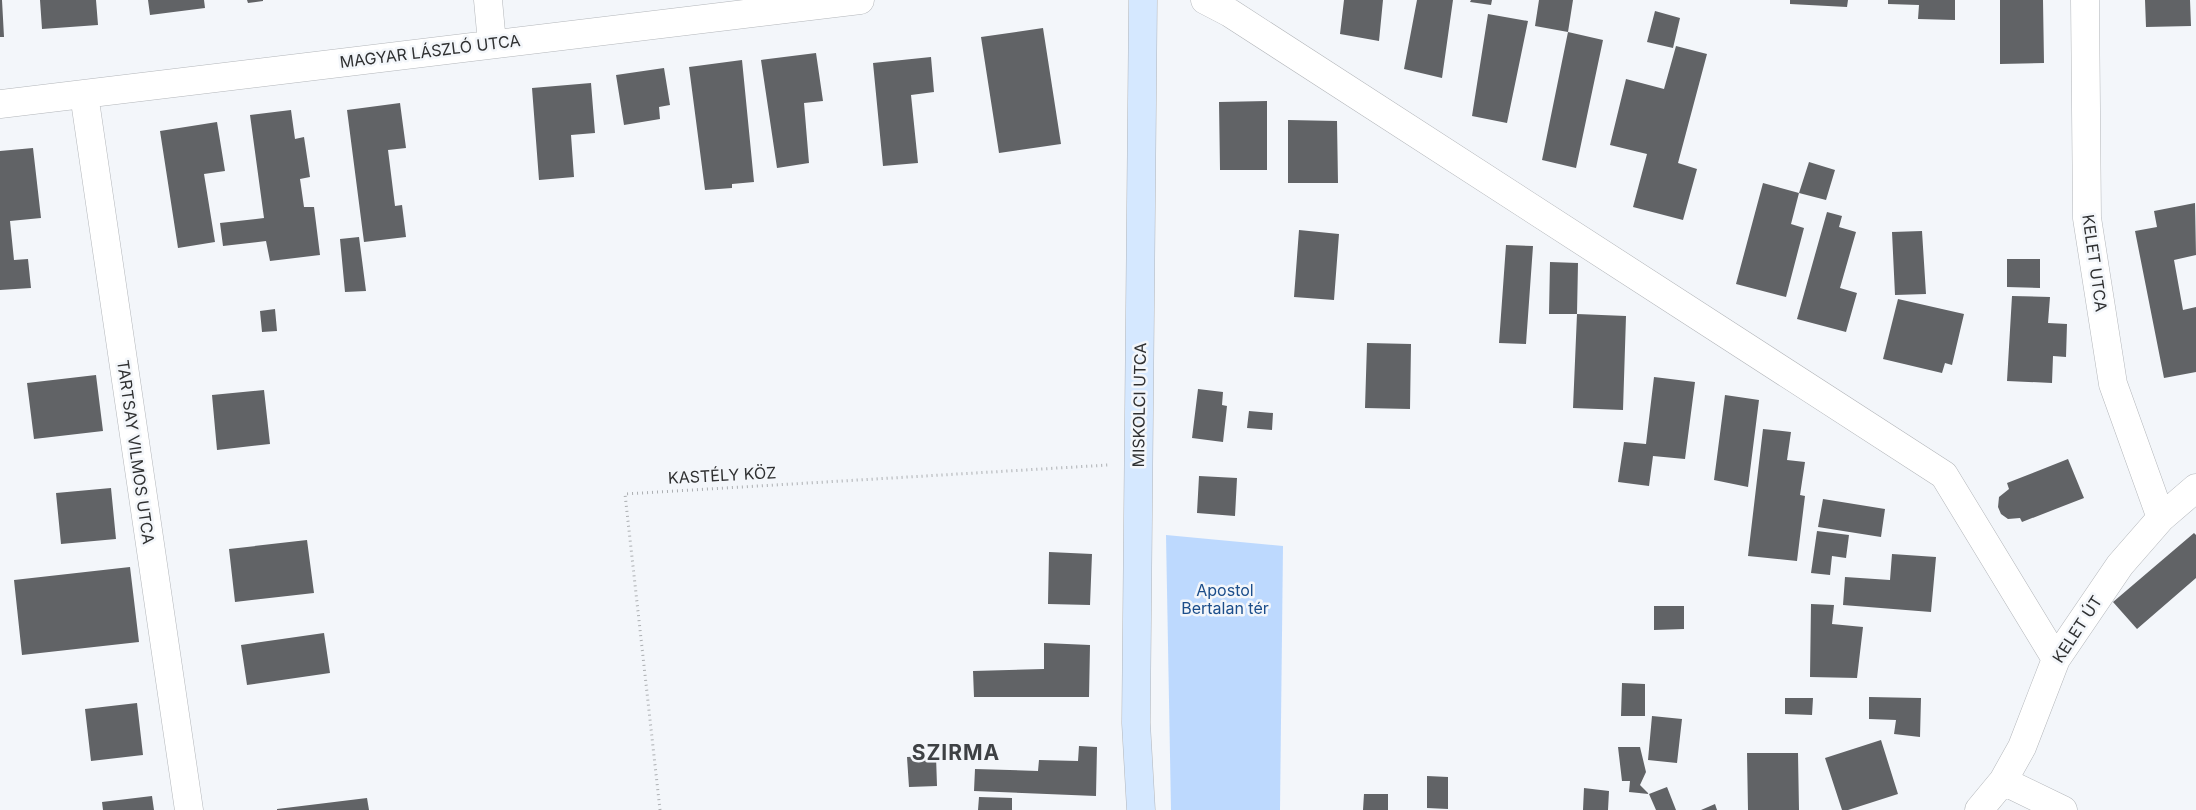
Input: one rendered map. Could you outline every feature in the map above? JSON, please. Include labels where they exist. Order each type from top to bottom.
[{"type":"main road","name":"MISKOLCI UTCA","points":[[1141,810],[1136,723],[1143,0]]},
{"type":"street","points":[[488,0],[492,43]]},
{"type":"street","name":"MAGYAR LÁSZLÓ UTCA","points":[[0,104],[860,0]]},
{"type":"street","points":[[1205,0],[1238,19],[1944,475],[2056,659]]},
{"type":"street","name":"KELET UTCA","points":[[2085,0],[2087,218],[2114,384],[2161,518]]},
{"type":"street","name":"TARTSAY VILMOS UTCA","points":[[84,94],[189,810]]},
{"type":"street","name":"KELET ÚT","points":[[1979,810],[2003,781],[2022,747],[2056,659],[2120,565],[2161,518],[2196,488]]},
{"type":"street","points":[[2003,781],[2063,810]]},
{"type":"path","name":"KASTÉLY KÖZ","points":[[660,810],[625,494],[1138,463]]},
{"type":"green space","name":"Apostol Bertalan tér","points":[[1166,535],[1283,546],[1280,810],[1171,810]]},
{"type":"building","points":[[0,0],[2,0],[4,37],[0,37]]},
{"type":"building","points":[[40,0],[96,0],[98,25],[42,29]]},
{"type":"building","points":[[148,0],[204,0],[205,8],[150,15]]},
{"type":"building","points":[[247,0],[263,0],[263,1],[248,3]]},
{"type":"building","points":[[1344,0],[1383,0],[1379,41],[1340,34]]},
{"type":"building","points":[[1417,0],[1453,0],[1442,78],[1404,69]]},
{"type":"building","points":[[1471,0],[1492,0],[1491,5],[1470,2]]},
{"type":"building","points":[[1539,0],[1573,0],[1568,32],[1535,26]]},
{"type":"building","points":[[1790,0],[1848,0],[1847,7],[1790,4]]},
{"type":"building","points":[[1888,0],[1955,0],[1955,20],[1918,19],[1919,5],[1888,4]]},
{"type":"building","points":[[2000,0],[2043,0],[2044,63],[2000,64]]},
{"type":"building","points":[[2145,0],[2190,0],[2191,26],[2146,27]]},
{"type":"building","points":[[1655,11],[1680,18],[1673,48],[1647,42]]},
{"type":"building","points":[[1488,14],[1528,21],[1507,123],[1472,116]]},
{"type":"building","points":[[1043,28],[1061,144],[999,153],[981,37]]},
{"type":"building","points":[[1568,32],[1603,40],[1576,168],[1542,160]]},
{"type":"building","points":[[1676,46],[1707,54],[1678,163],[1697,169],[1683,220],[1633,207],[1647,154],[1610,145],[1626,79],[1664,89]]},
{"type":"building","points":[[816,53],[823,101],[804,103],[809,163],[777,168],[761,60]]},
{"type":"building","points":[[931,57],[934,92],[911,95],[918,163],[883,166],[873,63]]},
{"type":"building","points":[[742,60],[754,182],[732,184],[732,188],[705,190],[689,67]]},
{"type":"building","points":[[664,68],[670,105],[659,107],[660,119],[624,125],[616,75]]},
{"type":"building","points":[[591,83],[595,133],[571,135],[574,177],[539,180],[532,88]]},
{"type":"building","points":[[1267,101],[1267,170],[1220,170],[1219,102]]},
{"type":"building","points":[[400,103],[406,148],[388,150],[395,206],[402,205],[406,237],[364,242],[347,110]]},
{"type":"building","points":[[291,110],[295,139],[304,137],[310,177],[300,179],[304,207],[314,207],[320,255],[270,261],[266,241],[223,246],[220,223],[264,218],[250,115]]},
{"type":"building","points":[[1288,120],[1337,121],[1338,183],[1288,183]]},
{"type":"building","points":[[217,122],[225,171],[204,174],[215,242],[178,248],[160,131]]},
{"type":"building","points":[[33,148],[41,218],[10,221],[14,260],[28,259],[31,288],[0,290],[0,151]]},
{"type":"building","points":[[1809,162],[1835,170],[1826,200],[1799,193]]},
{"type":"building","points":[[1763,183],[1799,193],[1791,224],[1804,228],[1786,297],[1736,284]]},
{"type":"building","points":[[2195,203],[2196,255],[2174,260],[2183,310],[2196,307],[2196,372],[2164,378],[2135,231],[2157,227],[2154,211]]},
{"type":"building","points":[[1827,212],[1842,216],[1839,227],[1856,232],[1840,288],[1857,293],[1846,332],[1797,319]]},
{"type":"building","points":[[1299,230],[1339,234],[1334,300],[1294,297]]},
{"type":"building","points":[[1922,231],[1926,294],[1895,295],[1892,232]]},
{"type":"building","points":[[359,237],[366,291],[345,292],[340,239]]},
{"type":"building","points":[[1506,245],[1533,246],[1526,344],[1499,343]]},
{"type":"building","points":[[2007,259],[2040,259],[2040,288],[2007,287]]},
{"type":"building","points":[[1550,262],[1578,263],[1577,314],[1549,314]]},
{"type":"building","points":[[2012,296],[2050,297],[2048,323],[2067,324],[2066,357],[2053,356],[2052,383],[2007,381]]},
{"type":"building","points":[[1898,299],[1964,314],[1952,365],[1945,363],[1942,373],[1883,359]]},
{"type":"building","points":[[275,309],[277,331],[262,332],[260,311]]},
{"type":"building","points":[[1577,314],[1626,316],[1623,410],[1573,408]]},
{"type":"building","points":[[1367,343],[1411,344],[1410,409],[1365,408]]},
{"type":"building","points":[[96,375],[103,431],[34,439],[27,383]]},
{"type":"building","points":[[1654,377],[1695,382],[1685,459],[1653,456],[1649,486],[1618,482],[1624,442],[1646,444]]},
{"type":"building","points":[[1198,389],[1223,392],[1222,405],[1227,406],[1223,442],[1192,438]]},
{"type":"building","points":[[264,390],[270,444],[217,450],[212,395]]},
{"type":"building","points":[[1725,395],[1759,400],[1748,487],[1714,480]]},
{"type":"building","points":[[1249,411],[1273,413],[1272,430],[1247,428]]},
{"type":"building","points":[[1763,429],[1791,432],[1787,460],[1805,462],[1800,495],[1805,496],[1797,561],[1748,556]]},
{"type":"building","points":[[2068,459],[2084,498],[2022,522],[2020,518],[2008,519],[2001,514],[1998,507],[1999,497],[2009,489],[2007,483]]},
{"type":"building","points":[[1199,476],[1237,478],[1235,516],[1197,513]]},
{"type":"building","points":[[111,488],[116,539],[61,544],[56,493]]},
{"type":"building","points":[[1823,499],[1885,509],[1881,537],[1818,527]]},
{"type":"building","points":[[1817,531],[1849,535],[1846,558],[1832,556],[1830,575],[1811,573]]},
{"type":"building","points":[[2194,533],[2196,535],[2196,578],[2137,629],[2113,602]]},
{"type":"building","points":[[307,540],[314,593],[235,602],[229,549]]},
{"type":"building","points":[[1049,552],[1092,554],[1090,605],[1048,604]]},
{"type":"building","points":[[1892,554],[1936,557],[1931,612],[1843,605],[1845,577],[1890,580]]},
{"type":"building","points":[[130,567],[139,642],[22,655],[14,580]]},
{"type":"building","points":[[1811,604],[1834,605],[1832,624],[1863,627],[1857,678],[1810,677]]},
{"type":"building","points":[[1654,606],[1684,606],[1684,629],[1654,630]]},
{"type":"building","points":[[324,633],[330,673],[247,685],[241,645]]},
{"type":"building","points":[[1044,643],[1090,645],[1089,697],[974,697],[973,671],[1044,669]]},
{"type":"building","points":[[1622,683],[1645,684],[1645,716],[1621,716]]},
{"type":"building","points":[[1869,697],[1921,698],[1920,737],[1894,734],[1896,720],[1869,719]]},
{"type":"building","points":[[1785,698],[1813,698],[1812,715],[1785,714]]},
{"type":"building","points":[[137,703],[143,755],[91,761],[85,709]]},
{"type":"building","points":[[1652,716],[1682,719],[1677,763],[1648,760]]},
{"type":"building","points":[[1881,740],[1898,794],[1848,810],[1842,810],[1825,758]]},
{"type":"building","points":[[1079,746],[1097,747],[1096,796],[974,791],[975,769],[1038,771],[1039,760],[1078,761]]},
{"type":"building","points":[[1618,747],[1640,747],[1646,772],[1640,785],[1649,794],[1629,792],[1630,781],[1622,781]]},
{"type":"building","points":[[1747,753],[1798,753],[1799,810],[1748,810]]},
{"type":"building","points":[[936,756],[937,786],[909,787],[907,757]]},
{"type":"building","points":[[1427,776],[1448,777],[1448,809],[1427,808]]},
{"type":"building","points":[[1667,787],[1676,810],[1656,810],[1649,794]]},
{"type":"building","points":[[1584,788],[1609,791],[1608,810],[1583,810]]},
{"type":"building","points":[[1364,794],[1388,794],[1388,810],[1363,810]]},
{"type":"building","points":[[152,796],[154,810],[103,810],[102,802]]},
{"type":"building","points":[[979,797],[1012,798],[1012,810],[978,810]]},
{"type":"building","points":[[367,798],[369,810],[277,810],[277,809]]},
{"type":"building","points":[[1715,804],[1717,810],[1701,810]]},
{"type":"district","name":"SZIRMA","points":[[956,753]]}]
